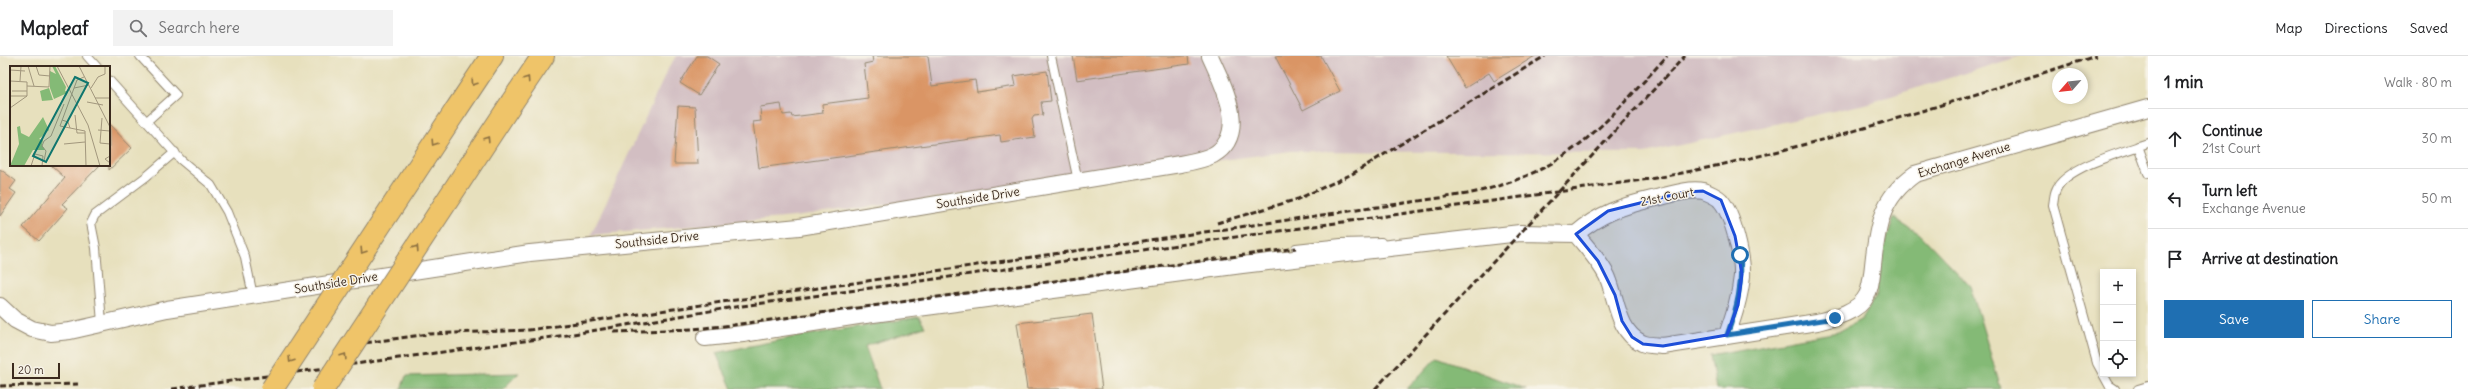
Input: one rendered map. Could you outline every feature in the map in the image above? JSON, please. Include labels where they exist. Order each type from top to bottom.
[{"type":"highway","points":[[272,389],[492,56]]},
{"type":"highway","points":[[323,389],[543,56]]},
{"type":"street","name":"Southside Drive","points":[[0,306],[15,320],[32,330],[51,333],[167,309],[530,253],[799,227],[1197,160],[1213,155],[1227,143],[1232,125],[1230,106],[1210,56]]},
{"type":"street","name":"Exchange Avenue","points":[[1576,234],[1598,261],[1615,295],[1622,321],[1632,337],[1643,344],[1663,346],[1835,318],[1853,309],[1867,296],[1880,219],[1888,201],[1899,185],[1915,174],[2148,108]]},
{"type":"street","name":"21st Court","points":[[1576,234],[1591,221],[1608,211],[1684,192],[1703,191],[1721,200],[1735,236],[1742,274],[1738,305],[1727,335]]},
{"type":"street","points":[[705,338],[1242,265],[1520,233],[1576,234]]},
{"type":"lane","points":[[87,56],[96,66]]},
{"type":"lane","points":[[140,56],[176,95],[147,120]]},
{"type":"lane","points":[[1052,56],[1078,181]]},
{"type":"lane","points":[[110,81],[175,152],[211,185],[227,212],[245,257],[253,296]]},
{"type":"lane","points":[[2115,389],[2109,385],[2097,363],[2053,205],[2056,189],[2068,177],[2101,160],[2148,143]]},
{"type":"lane","points":[[2138,146],[2148,173]]},
{"type":"lane","points":[[102,323],[96,248],[91,223],[95,215],[147,176],[175,152]]},
{"type":"lane","points":[[1296,248],[1341,243],[1454,240]]},
{"type":"lane","points":[[2138,389],[2148,386]]},
{"type":"highlighted area","points":[[1703,191],[1721,200],[1735,236],[1742,274],[1738,305],[1727,335],[1663,346],[1643,344],[1632,337],[1622,321],[1615,295],[1598,261],[1576,234],[1608,211],[1684,192]]},
{"type":"shaded area","points":[[676,56],[2021,56],[1865,104],[1645,153],[1291,151],[794,217],[591,235],[668,69]]},
{"type":"green space","points":[[1894,218],[1920,234],[1970,286],[2001,389],[1716,389],[1710,355],[1838,332],[1862,319],[1877,293],[1883,250]]},
{"type":"green space","points":[[919,317],[925,327],[865,346],[880,389],[732,389],[716,353],[795,337]]},
{"type":"green space","points":[[1437,357],[1526,389],[1407,389]]},
{"type":"green space","points":[[519,373],[503,389],[401,389],[406,376]]},
{"type":"building","points":[[697,56],[707,56],[719,64],[699,95],[680,83]]},
{"type":"building","points":[[872,56],[928,56],[932,86],[975,80],[977,92],[1016,86],[1014,76],[1047,71],[1051,101],[1041,102],[1043,115],[1034,116],[1032,119],[1035,137],[1001,142],[1000,135],[759,168],[753,122],[761,121],[760,107],[781,104],[783,115],[791,114],[792,117],[823,113],[822,104],[868,98],[864,64],[873,62]]},
{"type":"building","points":[[1073,56],[1188,56],[1189,64],[1077,80]]},
{"type":"building","points":[[1275,56],[1321,56],[1340,91],[1303,110]]},
{"type":"building","points":[[1446,56],[1535,56],[1494,81],[1489,73],[1465,88]]},
{"type":"building","points":[[678,106],[695,107],[698,164],[674,164]]},
{"type":"building","points":[[110,125],[132,148],[109,170],[110,166]]},
{"type":"building","points":[[52,166],[99,166],[62,204],[68,208],[39,241],[23,227],[65,178]]},
{"type":"building","points":[[0,169],[16,181],[10,189],[16,193],[0,216]]},
{"type":"building","points":[[1092,314],[1102,389],[1027,389],[1017,323]]},
{"type":"railway","points":[[1217,223],[1298,199],[1352,174],[1545,56]]},
{"type":"railway","points":[[357,344],[429,334],[529,330],[1467,194],[1502,185],[1531,174],[1557,160],[1580,144],[1601,126],[1667,56]]},
{"type":"railway","points":[[1375,389],[1685,56]]},
{"type":"railway","points":[[172,389],[567,335],[728,308],[1650,179],[1707,168],[1819,141],[2096,56]]},
{"type":"railway","points":[[614,332],[693,329],[733,325],[1296,248]]},
{"type":"railway","points":[[0,386],[78,384]]},
{"type":"route","points":[[1740,255],[1742,274],[1738,305],[1727,335],[1835,318]]}]
